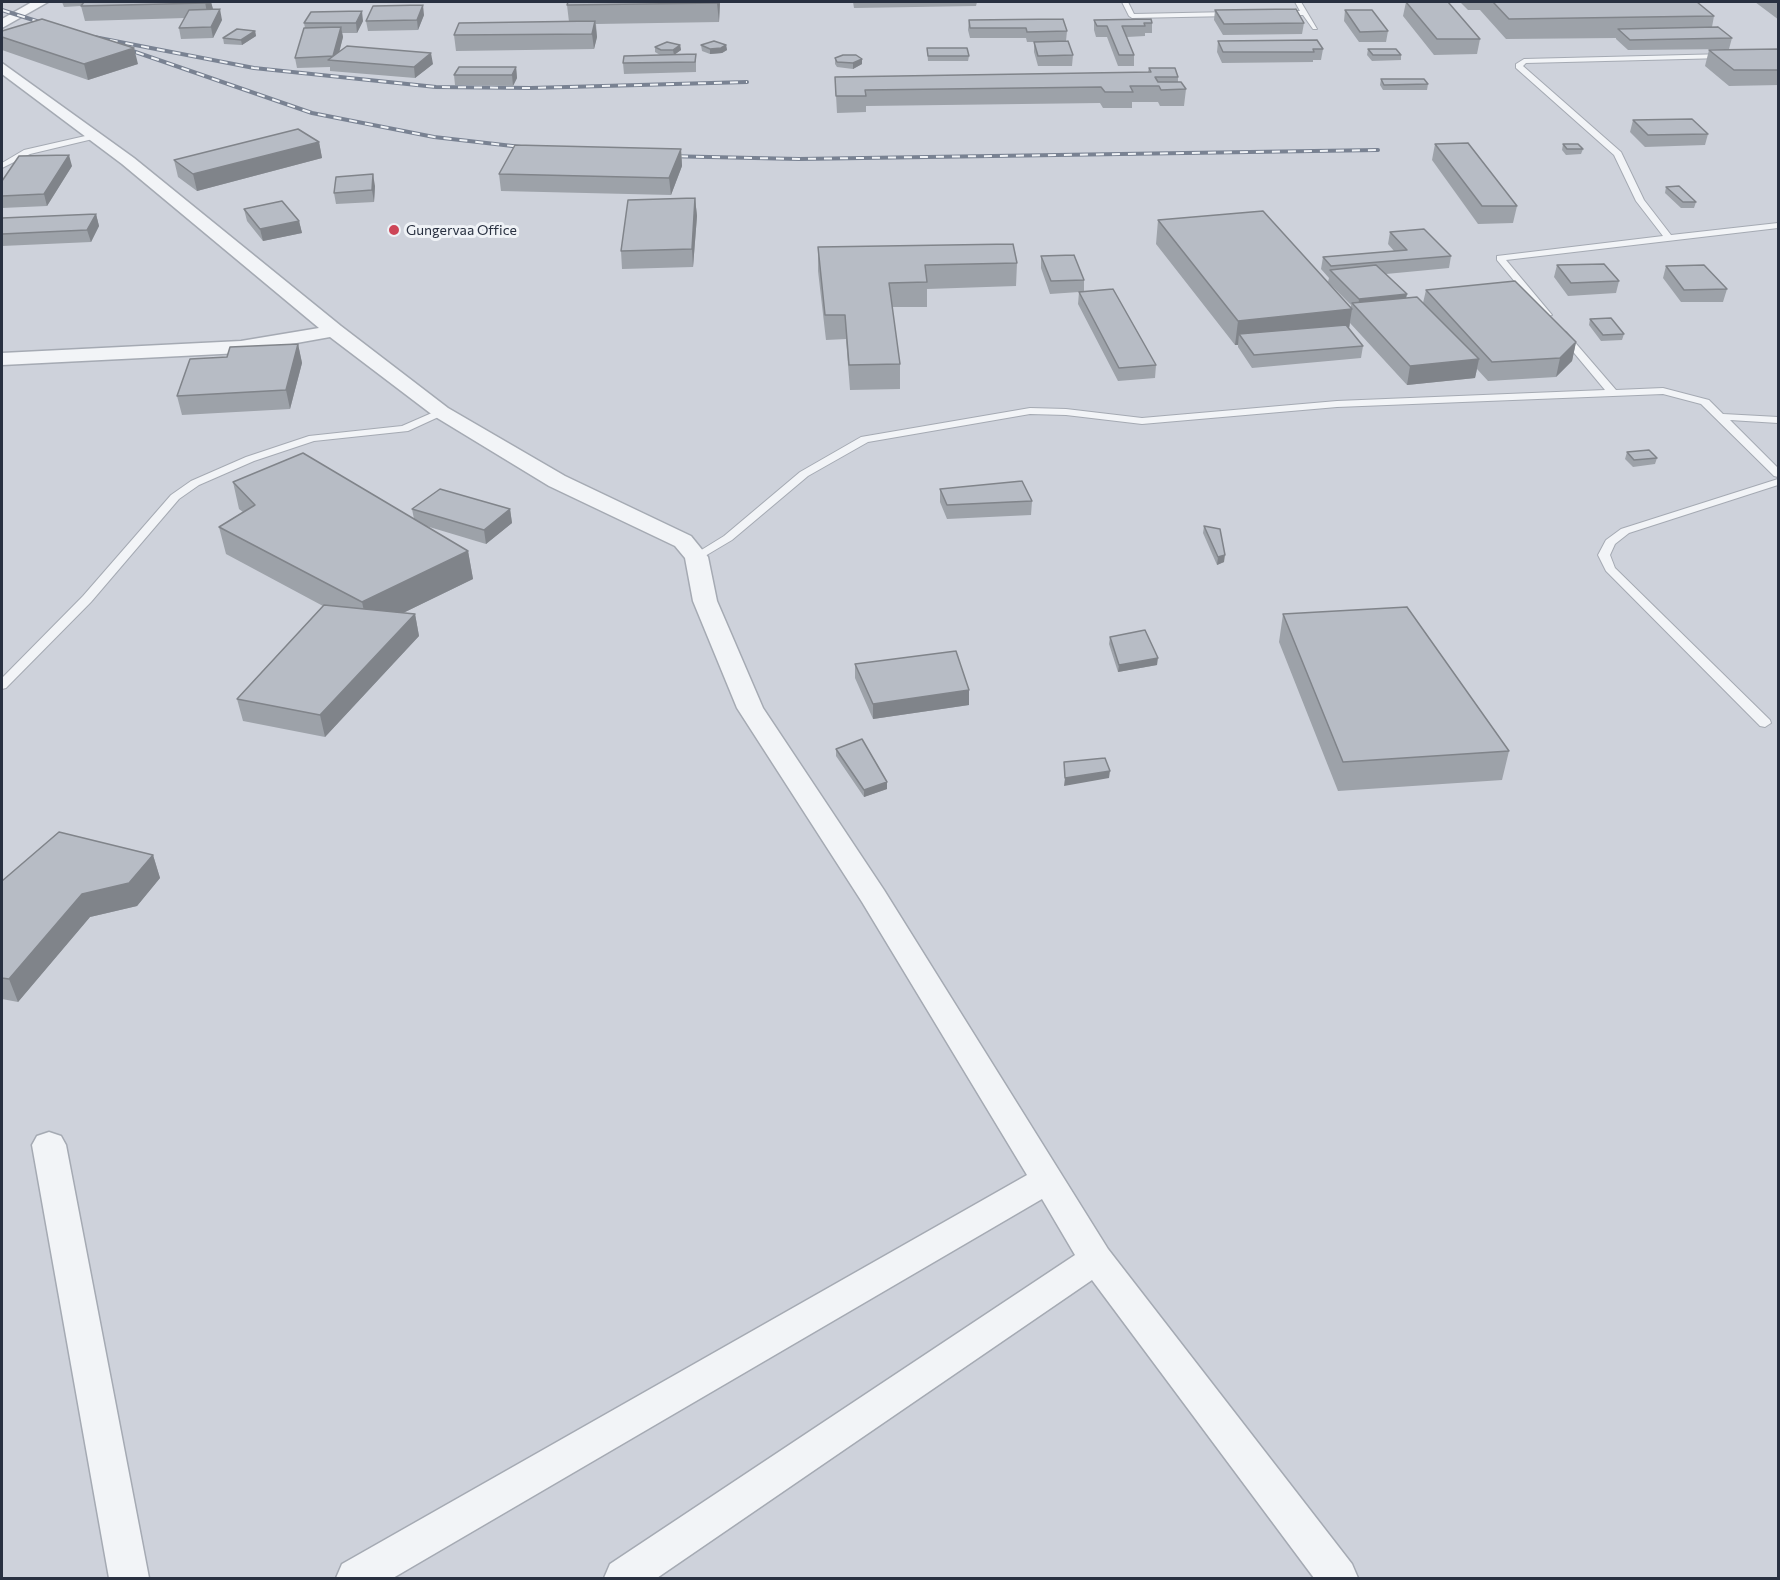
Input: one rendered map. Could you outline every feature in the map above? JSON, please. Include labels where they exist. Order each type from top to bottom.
[{"type":"street","points":[[2,24],[41,2]]},
{"type":"street","points":[[2,67],[94,136],[334,330],[441,412],[557,481],[683,541],[696,557],[705,602],[750,708],[874,897],[1096,1259],[1338,1578]]},
{"type":"street","points":[[2,359],[241,347],[276,343],[334,330]]},
{"type":"street","points":[[50,1145],[129,1578]]},
{"type":"street","points":[[356,1578],[1047,1180]]},
{"type":"street","points":[[624,1578],[1096,1259]]},
{"type":"lane","points":[[1125,2],[1131,16],[1236,14]]},
{"type":"lane","points":[[1298,2],[1314,28]]},
{"type":"lane","points":[[1270,13],[1305,13]]},
{"type":"lane","points":[[1669,238],[1640,201],[1618,154],[1519,66],[1524,61],[1731,56]]},
{"type":"lane","points":[[2,166],[27,152],[94,136]]},
{"type":"lane","points":[[1613,393],[1500,258],[1779,225]]},
{"type":"lane","points":[[696,557],[728,538],[804,474],[866,439],[1030,411],[1066,412],[1142,421],[1337,404],[1663,391],[1706,402],[1779,474]]},
{"type":"lane","points":[[2,685],[87,599],[175,497],[195,483],[250,459],[313,438],[404,429],[441,412]]},
{"type":"lane","points":[[1723,417],[1779,420]]},
{"type":"lane","points":[[1765,723],[1610,569],[1604,555],[1610,542],[1625,531],[1779,482]]},
{"type":"shaded area","points":[[2,2],[1778,2],[1778,1578],[2,1578]]},
{"type":"building","points":[[84,2],[206,2],[81,6]]},
{"type":"building","points":[[568,2],[718,2],[567,5]]},
{"type":"building","points":[[1406,2],[1448,2],[1480,39],[1437,39]]},
{"type":"building","points":[[1493,2],[1697,2],[1714,16],[1509,19]]},
{"type":"building","points":[[423,5],[417,20],[366,21],[373,6]]},
{"type":"building","points":[[220,9],[211,27],[179,28],[189,10]]},
{"type":"building","points":[[1296,9],[1304,23],[1224,24],[1215,10]]},
{"type":"building","points":[[1345,10],[1372,10],[1388,31],[1360,32]]},
{"type":"building","points":[[362,11],[356,23],[304,23],[311,12]]},
{"type":"building","points":[[42,19],[134,48],[84,64],[2,37],[2,31]]},
{"type":"building","points":[[1063,19],[1067,31],[1027,32],[1026,28],[970,28],[969,20]]},
{"type":"building","points":[[1151,19],[1152,23],[1144,23],[1145,26],[1122,26],[1134,55],[1119,55],[1107,26],[1097,26],[1094,20]]},
{"type":"building","points":[[595,21],[592,34],[454,35],[459,23]]},
{"type":"building","points":[[341,27],[333,56],[295,58],[304,28]]},
{"type":"building","points":[[1718,27],[1732,38],[1630,40],[1618,29]]},
{"type":"building","points":[[237,29],[255,31],[241,40],[223,38]]},
{"type":"building","points":[[1317,40],[1323,49],[1313,49],[1314,52],[1223,52],[1218,41]]},
{"type":"building","points":[[714,41],[726,45],[710,49],[701,45]]},
{"type":"building","points":[[1068,41],[1073,55],[1038,56],[1034,42]]},
{"type":"building","points":[[667,42],[680,45],[673,50],[661,50],[655,47]]},
{"type":"building","points":[[347,46],[431,53],[414,67],[328,60]]},
{"type":"building","points":[[927,48],[967,48],[969,56],[928,56]]},
{"type":"building","points":[[1368,49],[1396,49],[1401,55],[1373,55]]},
{"type":"building","points":[[1779,49],[1779,70],[1734,70],[1709,50]]},
{"type":"building","points":[[696,54],[695,62],[623,63],[624,56]]},
{"type":"building","points":[[843,55],[856,55],[862,59],[853,63],[837,62],[835,58]]},
{"type":"building","points":[[459,67],[516,67],[512,75],[454,75]]},
{"type":"building","points":[[1149,68],[1175,68],[1178,77],[1155,77],[1158,82],[1181,82],[1186,89],[1161,90],[1159,86],[1130,86],[1133,92],[1105,92],[1101,87],[865,90],[866,96],[836,96],[835,77],[1151,72]]},
{"type":"building","points":[[1381,79],[1424,79],[1428,84],[1384,85]]},
{"type":"building","points":[[1692,119],[1708,134],[1648,135],[1633,120]]},
{"type":"building","points":[[298,129],[319,142],[193,174],[174,160]]},
{"type":"building","points":[[1468,143],[1517,206],[1482,206],[1435,144]]},
{"type":"building","points":[[1563,144],[1578,144],[1583,149],[1567,149]]},
{"type":"building","points":[[515,145],[681,149],[669,178],[499,174]]},
{"type":"building","points":[[69,155],[44,194],[2,196],[2,181],[19,156]]},
{"type":"building","points":[[373,174],[372,190],[334,193],[336,177]]},
{"type":"building","points":[[1679,186],[1696,202],[1683,202],[1666,187]]},
{"type":"building","points":[[695,198],[692,249],[621,251],[628,200]]},
{"type":"building","points":[[282,201],[299,221],[260,229],[244,209]]},
{"type":"building","points":[[1263,211],[1352,309],[1238,321],[1158,220]]},
{"type":"building","points":[[96,214],[87,230],[2,234],[2,218]]},
{"type":"building","points":[[1424,229],[1451,256],[1331,266],[1323,257],[1407,250],[1390,232]]},
{"type":"building","points":[[1013,244],[1017,263],[925,265],[927,282],[889,283],[900,364],[849,365],[845,315],[825,315],[818,247]]},
{"type":"building","points":[[1074,255],[1084,280],[1051,281],[1041,256]]},
{"type":"building","points":[[1604,264],[1619,281],[1571,283],[1557,265]]},
{"type":"building","points":[[1376,265],[1407,294],[1359,299],[1330,270]]},
{"type":"building","points":[[1704,265],[1727,289],[1684,290],[1666,266]]},
{"type":"building","points":[[1515,281],[1576,342],[1560,358],[1492,362],[1426,290]]},
{"type":"building","points":[[1113,289],[1156,365],[1119,368],[1079,292]]},
{"type":"building","points":[[1417,297],[1479,359],[1410,366],[1352,303]]},
{"type":"building","points":[[1611,318],[1624,334],[1603,335],[1590,319]]},
{"type":"building","points":[[1346,325],[1363,346],[1254,355],[1239,334]]},
{"type":"building","points":[[298,344],[286,390],[177,396],[190,359],[227,357],[230,347]]},
{"type":"building","points":[[1649,450],[1657,458],[1634,460],[1627,452]]},
{"type":"building","points":[[303,453],[468,551],[362,602],[219,527],[255,505],[233,482]]},
{"type":"building","points":[[1022,481],[1032,501],[947,505],[940,489]]},
{"type":"building","points":[[440,489],[510,509],[484,530],[412,509]]},
{"type":"building","points":[[1204,526],[1220,529],[1225,555],[1218,557]]},
{"type":"building","points":[[324,605],[415,614],[320,715],[237,699]]},
{"type":"building","points":[[1407,607],[1509,751],[1343,762],[1283,614]]},
{"type":"building","points":[[1145,630],[1158,658],[1119,665],[1110,637]]},
{"type":"building","points":[[956,651],[969,690],[873,704],[855,664]]},
{"type":"building","points":[[862,739],[887,782],[864,790],[836,749]]},
{"type":"building","points":[[1105,758],[1110,771],[1065,778],[1064,762]]},
{"type":"building","points":[[59,832],[153,855],[129,883],[82,894],[9,979],[2,978],[2,881]]},
{"type":"railway","points":[[2,10],[52,26]]},
{"type":"railway","points":[[94,37],[254,68],[436,87],[531,88],[747,82]]},
{"type":"railway","points":[[121,47],[312,113],[434,137],[530,148]]},
{"type":"railway","points":[[664,156],[799,159],[1378,150]]},
{"type":"place","name":"Gungervaa Office","points":[[394,230]]}]
